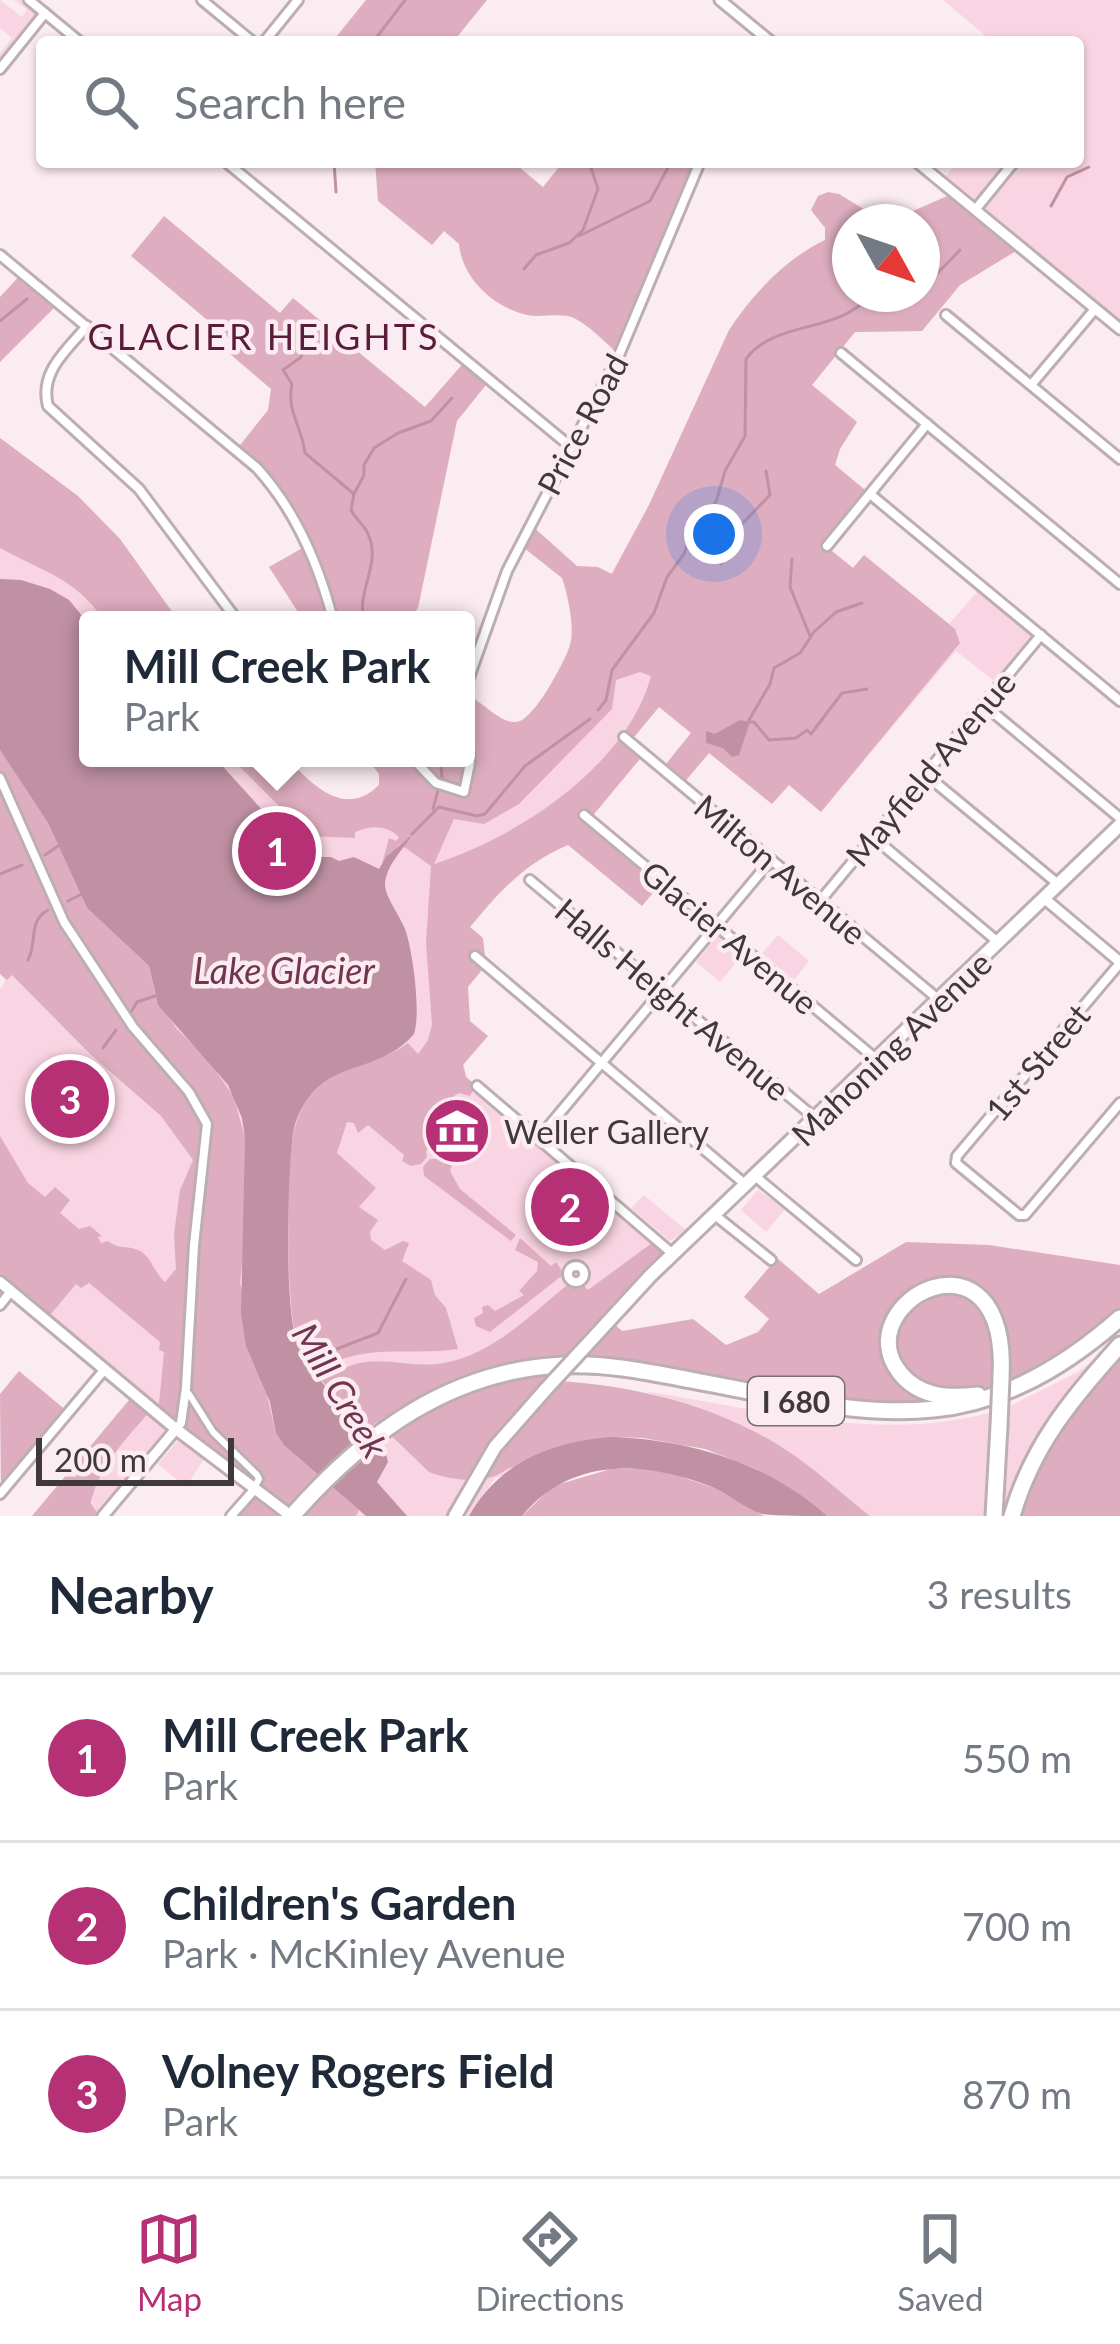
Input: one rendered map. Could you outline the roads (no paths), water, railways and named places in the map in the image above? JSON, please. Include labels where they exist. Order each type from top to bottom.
[{"type":"highway","points":[[994,1516],[999,1426],[1001,1378],[998,1321],[977,1294],[959,1286],[939,1285],[916,1294],[900,1310],[890,1334],[892,1356],[916,1388],[962,1397],[1027,1382]]},
{"type":"highway","name":"I 680","points":[[291,1516],[377,1432],[452,1389],[543,1366],[589,1365],[660,1374],[825,1406],[898,1413],[961,1407],[1027,1382],[1077,1354],[1120,1318]]},
{"type":"highway","points":[[1012,1516],[1028,1468],[1049,1428],[1120,1345]]},
{"type":"main road","name":"Mahoning Avenue","points":[[455,1516],[495,1448],[651,1275],[1000,943],[1120,821]]},
{"type":"main road","points":[[0,1282],[253,1491],[291,1516]]},
{"type":"street","points":[[29,0],[73,36]]},
{"type":"street","points":[[202,0],[247,36]]},
{"type":"street","points":[[269,36],[298,0]]},
{"type":"street","points":[[720,0],[763,36]]},
{"type":"street","points":[[0,68],[46,13]]},
{"type":"street","points":[[754,36],[757,31]]},
{"type":"street","points":[[233,168],[571,447]]},
{"type":"street","name":"Price Road","points":[[475,661],[507,571],[628,337],[698,168]]},
{"type":"street","points":[[923,168],[1120,329]]},
{"type":"street","points":[[975,210],[1009,168]]},
{"type":"street","points":[[0,255],[237,449],[272,485],[317,567],[330,611]]},
{"type":"street","points":[[1031,386],[1095,309]]},
{"type":"street","points":[[946,315],[1120,459]]},
{"type":"street","points":[[87,326],[48,376],[45,390],[50,409],[139,489],[230,611]]},
{"type":"street","points":[[841,353],[1120,584]]},
{"type":"street","points":[[826,546],[927,424]]},
{"type":"street","points":[[870,494],[1120,701]]},
{"type":"street","name":"Mayfield Avenue","points":[[820,901],[1041,635]]},
{"type":"street","points":[[983,704],[1120,821]]},
{"type":"street","name":"Milton Avenue","points":[[624,737],[939,1000]]},
{"type":"street","points":[[421,767],[436,783],[464,792],[469,767]]},
{"type":"street","points":[[925,774],[1059,885]]},
{"type":"street","points":[[0,778],[64,922],[133,1027],[189,1092],[207,1124],[185,1403],[176,1429],[103,1516]]},
{"type":"street","name":"Glacier Avenue","points":[[584,815],[877,1060]]},
{"type":"street","points":[[873,837],[1000,943]]},
{"type":"street","points":[[538,1139],[771,860]]},
{"type":"street","name":"Halls Height Avenue","points":[[530,880],[816,1119]]},
{"type":"street","points":[[1045,899],[1120,963]]},
{"type":"street","points":[[475,956],[602,1063],[856,1260]]},
{"type":"street","name":"1st Street","points":[[1120,963],[956,1161],[1023,1216],[1120,1103]]},
{"type":"street","points":[[477,1087],[675,1256]]},
{"type":"street","points":[[716,1216],[771,1260]]},
{"type":"street","points":[[0,1305],[11,1291]]},
{"type":"street","points":[[0,1493],[105,1370]]},
{"type":"street","points":[[189,1394],[213,1432],[257,1475],[253,1491],[231,1516]]},
{"type":"water","name":"Lake Glacier","points":[[0,579],[21,580],[50,589],[79,612],[79,767],[223,767],[305,857],[339,861],[354,857],[379,869],[412,835],[391,865],[385,884],[411,954],[414,1034],[390,1054],[324,1082],[305,1103],[293,1135],[288,1217],[291,1310],[300,1351],[345,1409],[355,1433],[384,1450],[388,1462],[377,1482],[407,1516],[366,1516],[276,1433],[270,1402],[246,1346],[241,1314],[242,1118],[228,1085],[158,1005],[149,966],[87,908],[48,823],[0,750]]},
{"type":"water","points":[[740,720],[750,722],[739,755],[732,757],[723,748],[706,743],[706,731],[715,734]]},
{"type":"water","points":[[613,1437],[671,1443],[727,1458],[780,1482],[827,1516],[762,1514],[687,1478],[611,1469],[563,1482],[522,1516],[469,1516],[496,1481],[530,1458],[569,1443]]},
{"type":"waterway","points":[[378,36],[405,0]]},
{"type":"waterway","points":[[1051,206],[1067,177],[1089,167]]},
{"type":"waterway","points":[[334,168],[336,192]]},
{"type":"waterway","points":[[524,269],[536,255],[569,243],[583,230],[598,189],[591,168]]},
{"type":"waterway","points":[[579,236],[650,201],[668,168]]},
{"type":"waterway","points":[[940,271],[960,250]]},
{"type":"waterway","points":[[0,321],[27,299]]},
{"type":"waterway","points":[[598,710],[606,700],[612,670],[654,613],[667,577],[684,554],[692,531],[716,502],[725,471],[745,436],[746,359],[773,338],[849,312]]},
{"type":"waterway","points":[[306,347],[283,370],[292,384],[291,402],[305,453],[354,494]]},
{"type":"waterway","points":[[362,611],[372,545],[351,510],[364,465],[374,448],[431,421],[452,398]]},
{"type":"waterway","points":[[721,564],[738,540],[742,524],[770,495],[766,471]]},
{"type":"waterway","points":[[792,559],[790,587],[810,636]]},
{"type":"waterway","points":[[749,720],[774,668],[800,653],[836,612],[862,603]]},
{"type":"waterway","points":[[750,722],[769,740],[796,738],[807,730],[811,734],[842,693],[867,689]]},
{"type":"waterway","points":[[412,834],[439,807],[485,814],[525,766],[590,719]]},
{"type":"waterway","points":[[441,767],[442,778]]},
{"type":"waterway","points":[[433,809],[438,790]]},
{"type":"waterway","points":[[45,855],[58,846]]},
{"type":"waterway","points":[[0,874],[22,865]]},
{"type":"waterway","points":[[68,901],[82,894]]},
{"type":"waterway","points":[[28,960],[37,920],[48,910]]},
{"type":"waterway","points":[[131,1012],[137,1002],[155,996]]},
{"type":"waterway","points":[[103,1048],[116,1030]]},
{"type":"waterway","name":"Mill Creek","points":[[329,1352],[378,1333],[406,1279]]},
{"type":"place","name":"Mill Creek Park","points":[[277,851]]},
{"type":"place","name":"Volney Rogers Field","points":[[70,1099]]},
{"type":"place","name":"Weller Gallery","points":[[457,1131]]},
{"type":"place","name":"Children's Garden","points":[[570,1207]]},
{"type":"district","name":"GLACIER HEIGHTS","points":[[264,336]]}]
